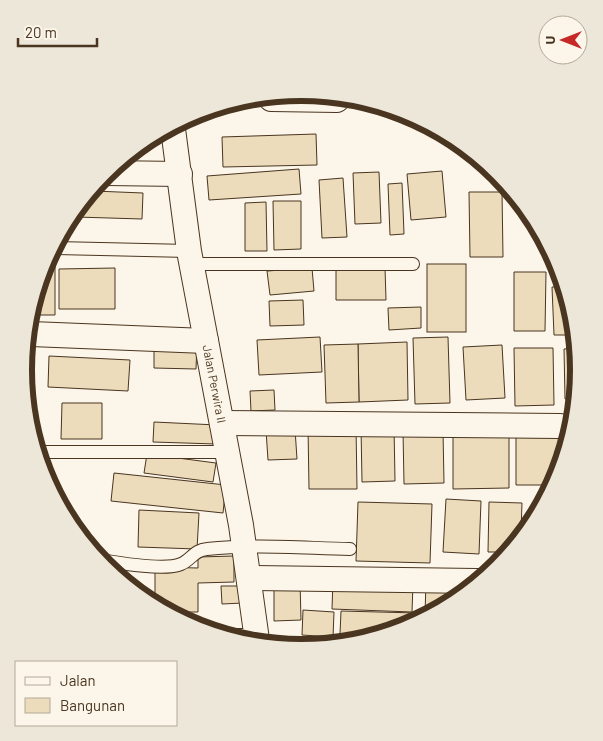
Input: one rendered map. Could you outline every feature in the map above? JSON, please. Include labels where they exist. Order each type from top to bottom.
[{"type":"street","name":"Jalan Perwira II","points":[[174,134],[191,258],[245,546],[249,578],[250,634]]},
{"type":"street","points":[[118,173],[180,174]]},
{"type":"street","points":[[35,334],[206,341]]},
{"type":"street","points":[[222,423],[560,426]]},
{"type":"street","points":[[249,578],[469,581]]},
{"type":"lane","points":[[62,248],[191,258],[413,264]]},
{"type":"lane","points":[[46,452],[227,452]]},
{"type":"lane","points":[[111,561],[137,565],[173,565],[181,564],[201,550],[245,546],[350,549]]},
{"type":"building","points":[[316,134],[317,165],[223,167],[222,137]]},
{"type":"building","points":[[299,169],[301,194],[209,200],[207,176]]},
{"type":"building","points":[[442,171],[446,217],[411,220],[407,174]]},
{"type":"building","points":[[379,172],[381,223],[355,224],[353,173]]},
{"type":"building","points":[[343,178],[347,237],[322,238],[319,180]]},
{"type":"building","points":[[402,183],[404,234],[390,235],[388,184]]},
{"type":"building","points":[[101,191],[143,193],[142,219],[81,217]]},
{"type":"building","points":[[469,192],[502,192],[503,257],[470,257]]},
{"type":"building","points":[[273,201],[301,201],[301,249],[274,250]]},
{"type":"building","points":[[266,202],[267,251],[245,251],[245,203]]},
{"type":"building","points":[[55,263],[55,315],[39,315]]},
{"type":"building","points":[[427,264],[466,264],[466,332],[427,332]]},
{"type":"building","points":[[115,268],[115,309],[59,309],[59,269]]},
{"type":"building","points":[[312,268],[314,291],[270,295],[267,271]]},
{"type":"building","points":[[385,268],[386,300],[336,300],[336,269]]},
{"type":"building","points":[[514,272],[546,272],[545,331],[514,331]]},
{"type":"building","points":[[552,287],[557,287],[568,335],[554,335]]},
{"type":"building","points":[[303,300],[304,325],[270,326],[269,301]]},
{"type":"building","points":[[421,307],[421,328],[389,330],[388,308]]},
{"type":"building","points":[[320,337],[322,372],[259,375],[257,340]]},
{"type":"building","points":[[448,337],[450,403],[415,404],[413,338]]},
{"type":"building","points":[[154,342],[197,343],[196,369],[154,368]]},
{"type":"building","points":[[407,342],[408,400],[359,402],[358,344]]},
{"type":"building","points":[[358,344],[359,402],[326,403],[324,345]]},
{"type":"building","points":[[502,345],[505,398],[466,400],[463,347]]},
{"type":"building","points":[[514,348],[553,348],[554,405],[515,406]]},
{"type":"building","points":[[570,348],[570,353],[569,399],[565,399],[564,349]]},
{"type":"building","points":[[49,356],[130,360],[128,391],[48,387]]},
{"type":"building","points":[[274,390],[275,410],[251,411],[250,391]]},
{"type":"building","points":[[62,403],[102,403],[102,439],[61,439]]},
{"type":"building","points":[[154,422],[217,425],[216,444],[153,442]]},
{"type":"building","points":[[356,426],[357,489],[309,489],[308,427]]},
{"type":"building","points":[[394,426],[395,481],[362,482],[361,427]]},
{"type":"building","points":[[295,429],[297,459],[268,460],[266,430]]},
{"type":"building","points":[[403,431],[443,431],[444,483],[404,484]]},
{"type":"building","points":[[453,431],[509,431],[509,488],[453,489]]},
{"type":"building","points":[[516,433],[563,433],[556,457],[545,485],[516,485]]},
{"type":"building","points":[[147,454],[216,463],[213,482],[144,473]]},
{"type":"building","points":[[114,473],[226,485],[223,513],[111,501]]},
{"type":"building","points":[[446,499],[481,501],[479,554],[443,552]]},
{"type":"building","points":[[358,502],[432,504],[430,563],[356,561]]},
{"type":"building","points":[[489,502],[522,503],[521,525],[500,552],[488,552]]},
{"type":"building","points":[[139,510],[199,513],[197,549],[138,547]]},
{"type":"building","points":[[234,556],[234,582],[198,583],[198,612],[183,612],[155,596],[155,567],[198,568],[198,557]]},
{"type":"building","points":[[333,579],[413,583],[412,612],[332,609]]},
{"type":"building","points":[[426,580],[466,583],[451,594],[425,609]]},
{"type":"building","points":[[300,581],[301,620],[274,621],[274,582]]},
{"type":"building","points":[[221,586],[243,586],[243,603],[222,604]]},
{"type":"building","points":[[303,610],[334,612],[333,637],[302,635]]},
{"type":"building","points":[[341,611],[417,613],[371,630],[352,634],[340,634]]}]
